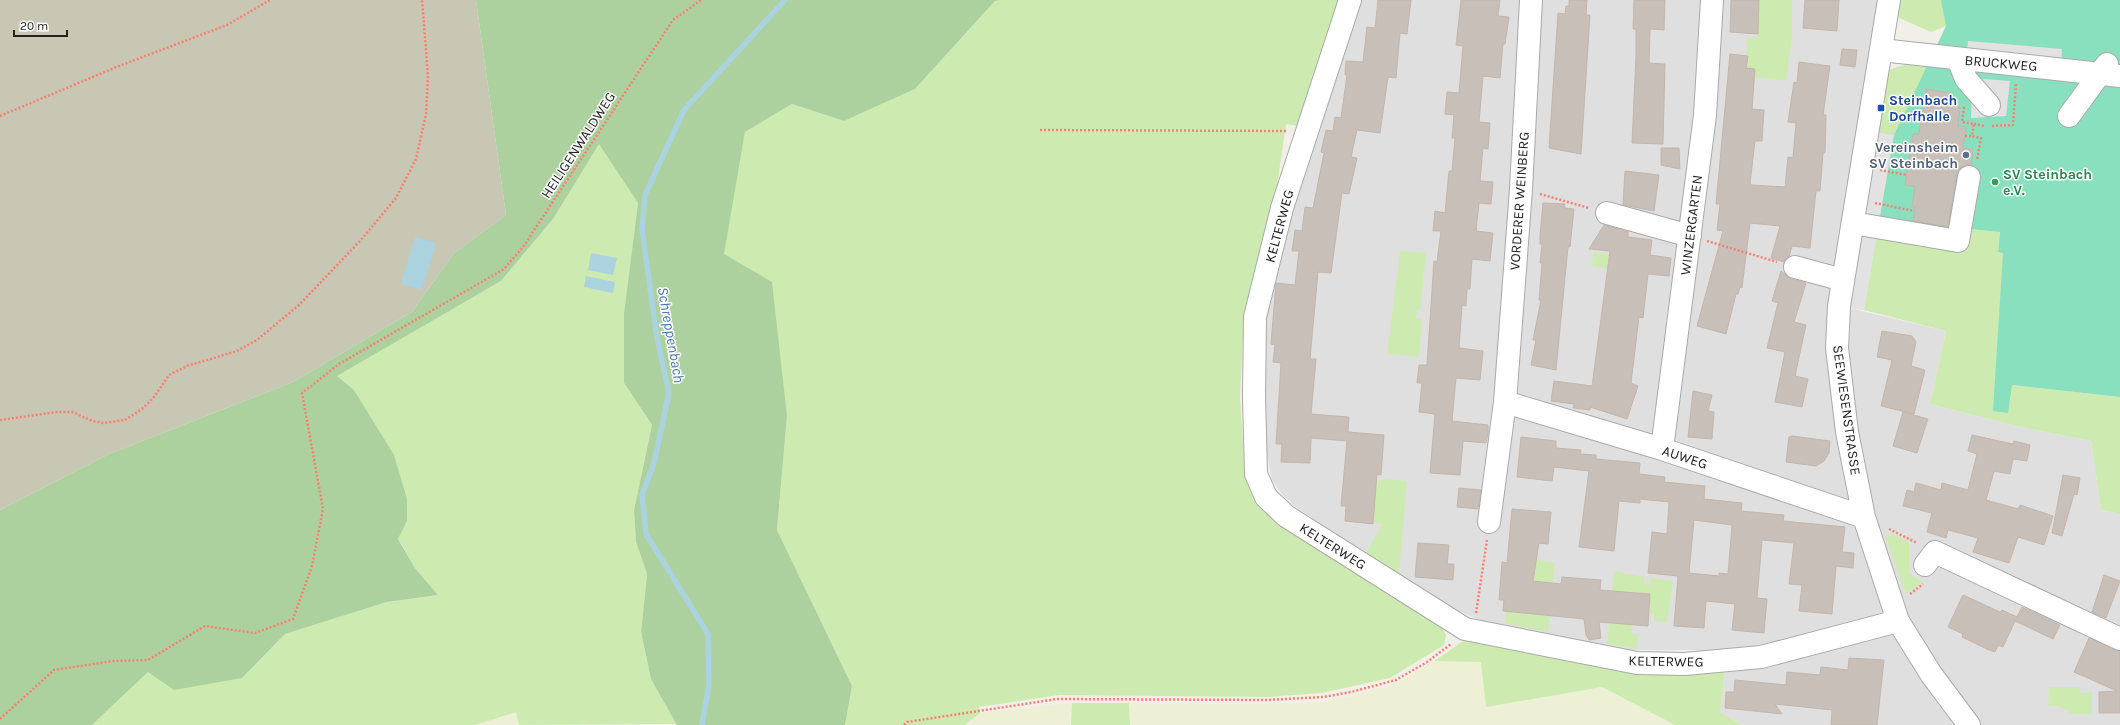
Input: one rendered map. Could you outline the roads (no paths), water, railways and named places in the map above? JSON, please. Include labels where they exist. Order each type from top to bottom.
[{"type":"street","name":"KELTERWEG","points":[[1350,0],[1282,208],[1255,317],[1254,396],[1256,474],[1266,497],[1286,516],[1466,629],[1637,663],[1685,664],[1761,657],[1896,613]]},
{"type":"street","name":"VORDERER WEINBERG","points":[[1489,522],[1504,402],[1520,189],[1531,0]]},
{"type":"street","name":"WINZERGARTEN","points":[[1662,449],[1705,115],[1712,0]]},
{"type":"street","name":"SEEWIESENSTRASSE","points":[[1889,0],[1839,306],[1837,348],[1848,432],[1864,517],[1896,613],[1931,674],[1969,725]]},
{"type":"street","name":"BRUCKWEG","points":[[1881,50],[1958,60],[2109,70]]},
{"type":"street","points":[[1958,60],[1966,79],[1989,104]]},
{"type":"street","points":[[2069,116],[2109,70]]},
{"type":"street","points":[[1853,223],[1958,241],[1969,177]]},
{"type":"street","points":[[1607,213],[1690,236]]},
{"type":"street","points":[[1795,267],[1843,280]]},
{"type":"street","name":"AUWEG","points":[[1504,402],[1662,449],[1864,517]]},
{"type":"street","points":[[1930,558],[2120,639]]},
{"type":"water","points":[[415,237],[436,243],[422,290],[401,284]]},
{"type":"water","points":[[591,253],[617,258],[613,275],[588,270]]},
{"type":"water","points":[[586,276],[615,282],[613,293],[584,287]]},
{"type":"waterway","name":"Schreppenbach","points":[[702,725],[709,685],[708,634],[646,534],[642,495],[654,463],[669,393],[657,338],[642,229],[645,195],[684,110],[785,0]]},
{"type":"place","name":"Steinbach Dorfhalle","points":[[1881,108]]},
{"type":"place","name":"Vereinsheim SV Steinbach","points":[[1966,155]]},
{"type":"place","name":"SV Steinbach e.V.","points":[[1995,182]]}]
